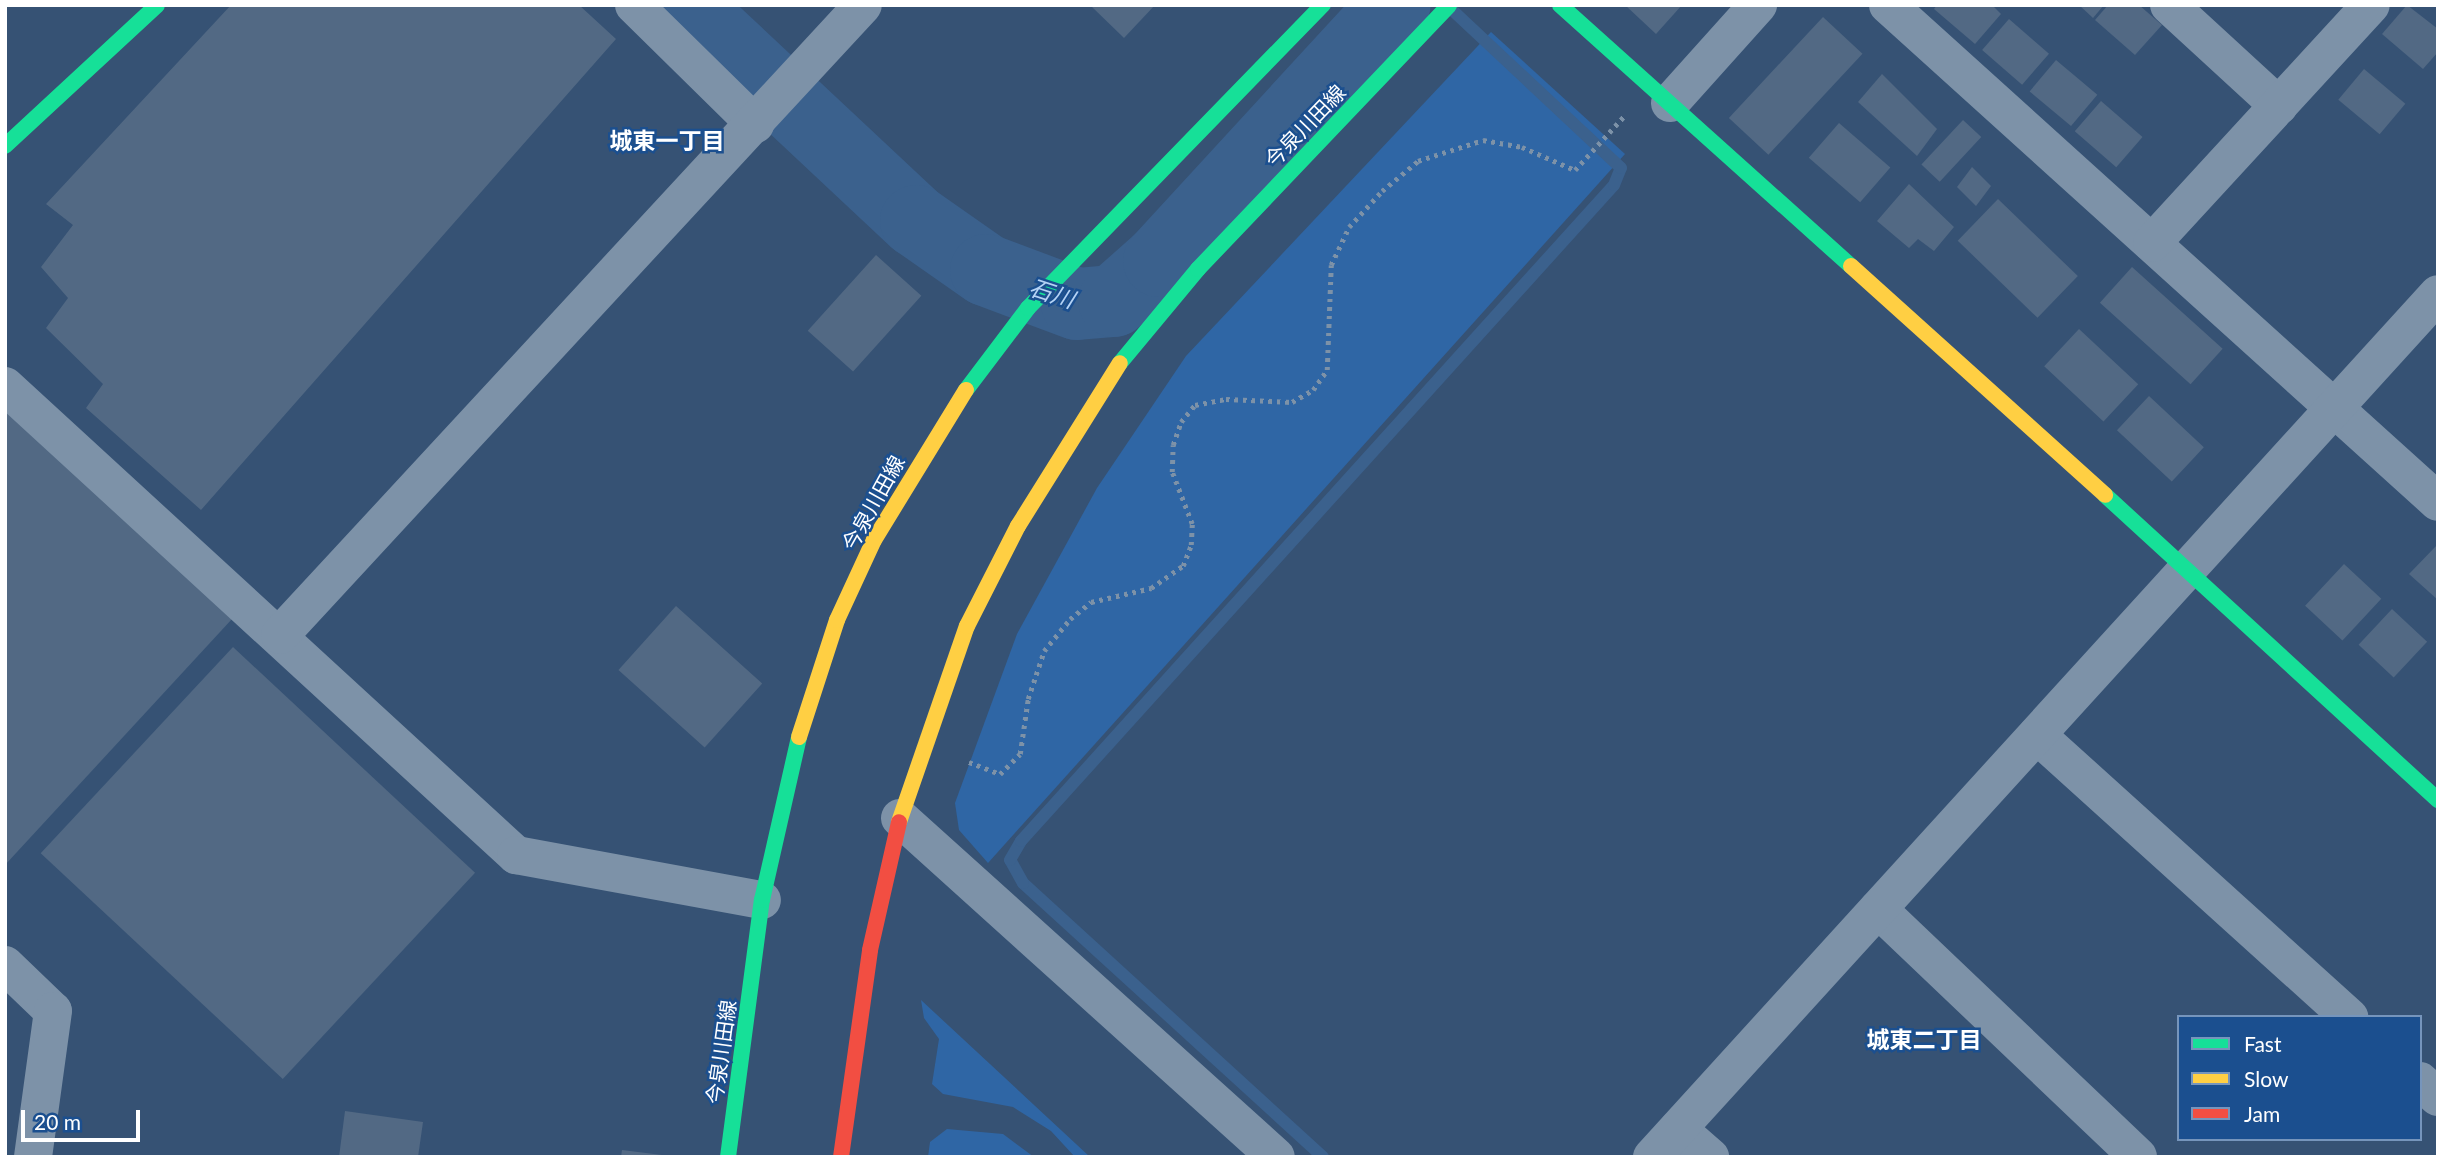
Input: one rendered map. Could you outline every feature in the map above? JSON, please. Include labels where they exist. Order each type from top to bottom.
[{"type":"street","points":[[5,146],[157,5]]},
{"type":"street","points":[[634,5],[754,124]]},
{"type":"street","points":[[280,635],[863,5]]},
{"type":"street","name":"今泉川田線","points":[[728,1157],[762,900],[800,733],[837,620],[874,540],[971,381],[1028,308],[1323,5]]},
{"type":"street","name":"今泉川田線","points":[[841,1157],[870,950],[900,818],[967,626],[1018,526],[1111,374],[1198,269],[1449,5]]},
{"type":"street","points":[[1560,5],[2188,569],[2438,800]]},
{"type":"street","points":[[1670,103],[1758,5]]},
{"type":"street","points":[[1888,5],[2438,502]]},
{"type":"street","points":[[2169,5],[2279,106]]},
{"type":"street","points":[[2152,243],[2371,5]]},
{"type":"street","points":[[1652,1157],[2438,294]]},
{"type":"street","points":[[5,386],[280,635],[516,855],[762,900]]},
{"type":"street","points":[[2037,735],[2347,1015]]},
{"type":"street","points":[[900,818],[1276,1157]]},
{"type":"street","points":[[1878,909],[2138,1157]]},
{"type":"street","points":[[5,965],[53,1011],[33,1157]]},
{"type":"street","points":[[2422,1084],[2438,1097]]},
{"type":"street","points":[[1678,1129],[1710,1157]]},
{"type":"path","points":[[969,762],[1000,774],[1020,754],[1028,699],[1044,651],[1070,620],[1091,602],[1151,588],[1183,566],[1191,545],[1192,524],[1172,472],[1173,444],[1181,422],[1195,405],[1226,399],[1292,402],[1314,390],[1327,370],[1331,265],[1349,227],[1382,191],[1418,161],[1482,141],[1522,147],[1576,170],[1604,139]]},
{"type":"shaded area","points":[[1491,32],[1625,154],[988,863],[959,830],[955,803],[1017,634],[1097,488],[1186,356]]},
{"type":"shaded area","points":[[921,1000],[1090,1157],[1075,1157],[1051,1131],[1013,1107],[943,1094],[932,1084],[939,1039],[924,1018]]},
{"type":"shaded area","points":[[947,1129],[1003,1134],[1034,1157],[928,1157],[930,1142]]},
{"type":"building","points":[[231,5],[579,5],[616,39],[201,510],[86,408],[103,384],[46,328],[68,298],[41,267],[73,225],[46,204]]},
{"type":"building","points":[[1090,5],[1155,5],[1124,38]]},
{"type":"building","points":[[1625,5],[1682,5],[1656,34]]},
{"type":"building","points":[[1937,5],[1992,5],[2001,14],[1975,44],[1934,9]]},
{"type":"building","points":[[2079,5],[2104,5],[2093,18]]},
{"type":"building","points":[[2108,5],[2139,5],[2162,25],[2135,55],[2095,20]]},
{"type":"building","points":[[2407,5],[2438,29],[2438,52],[2423,69],[2382,34]]},
{"type":"building","points":[[1823,17],[1862,54],[1768,155],[1729,118]]},
{"type":"building","points":[[2009,19],[2049,54],[2022,85],[1982,50]]},
{"type":"building","points":[[2056,60],[2097,95],[2071,126],[2030,91]]},
{"type":"building","points":[[2364,69],[2405,104],[2380,134],[2338,100]]},
{"type":"building","points":[[1882,74],[1937,129],[1917,156],[1858,102]]},
{"type":"building","points":[[2101,101],[2143,137],[2116,167],[2075,131]]},
{"type":"building","points":[[1963,120],[1981,137],[1940,182],[1921,165]]},
{"type":"building","points":[[1839,123],[1890,168],[1860,202],[1809,158]]},
{"type":"building","points":[[1972,167],[1991,186],[1976,206],[1957,187]]},
{"type":"building","points":[[1909,184],[1954,227],[1934,251],[1918,239],[1909,248],[1877,221]]},
{"type":"building","points":[[1998,199],[2078,276],[2038,318],[1958,241]]},
{"type":"building","points":[[876,255],[921,296],[853,372],[808,331]]},
{"type":"building","points":[[2132,267],[2223,349],[2191,384],[2100,303]]},
{"type":"building","points":[[2079,329],[2138,384],[2103,422],[2044,366]]},
{"type":"building","points":[[2149,396],[2204,447],[2172,482],[2117,430]]},
{"type":"building","points":[[5,409],[232,619],[5,865]]},
{"type":"building","points":[[2438,544],[2438,600],[2409,574]]},
{"type":"building","points":[[2344,564],[2381,599],[2342,640],[2305,606]]},
{"type":"building","points":[[676,606],[762,684],[705,748],[618,670]]},
{"type":"building","points":[[2392,609],[2427,642],[2394,678],[2359,645]]},
{"type":"building","points":[[233,647],[475,873],[283,1079],[41,853]]},
{"type":"building","points":[[345,1111],[423,1122],[418,1157],[339,1157]]},
{"type":"building","points":[[622,1150],[662,1155],[662,1157],[621,1157]]},
{"type":"waterway","name":"石川","points":[[685,5],[916,221],[986,270],[1077,304],[1114,301],[1159,261],[1394,5]]},
{"type":"waterway","points":[[1323,1157],[1023,883],[1010,860],[1021,841],[1614,185],[1621,168],[1450,8]]},
{"type":"traffic: fast","points":[[5,146],[157,5]]},
{"type":"traffic: fast","points":[[966,390],[1028,308],[1323,5]]},
{"type":"traffic: fast","points":[[1120,363],[1198,269],[1449,5]]},
{"type":"traffic: fast","points":[[1560,5],[1851,266]]},
{"type":"traffic: fast","points":[[2105,495],[2438,800]]},
{"type":"traffic: fast","points":[[728,1157],[762,900],[799,737]]},
{"type":"traffic: slow","points":[[1851,266],[2105,495]]},
{"type":"traffic: slow","points":[[899,822],[967,626],[1018,526],[1120,363]]},
{"type":"traffic: slow","points":[[799,737],[837,620],[874,540],[966,390]]},
{"type":"traffic: jam","points":[[841,1157],[870,950],[899,822]]},
{"type":"district","name":"城東一丁目","points":[[667,140]]},
{"type":"district","name":"城東二丁目","points":[[1924,1039]]}]
